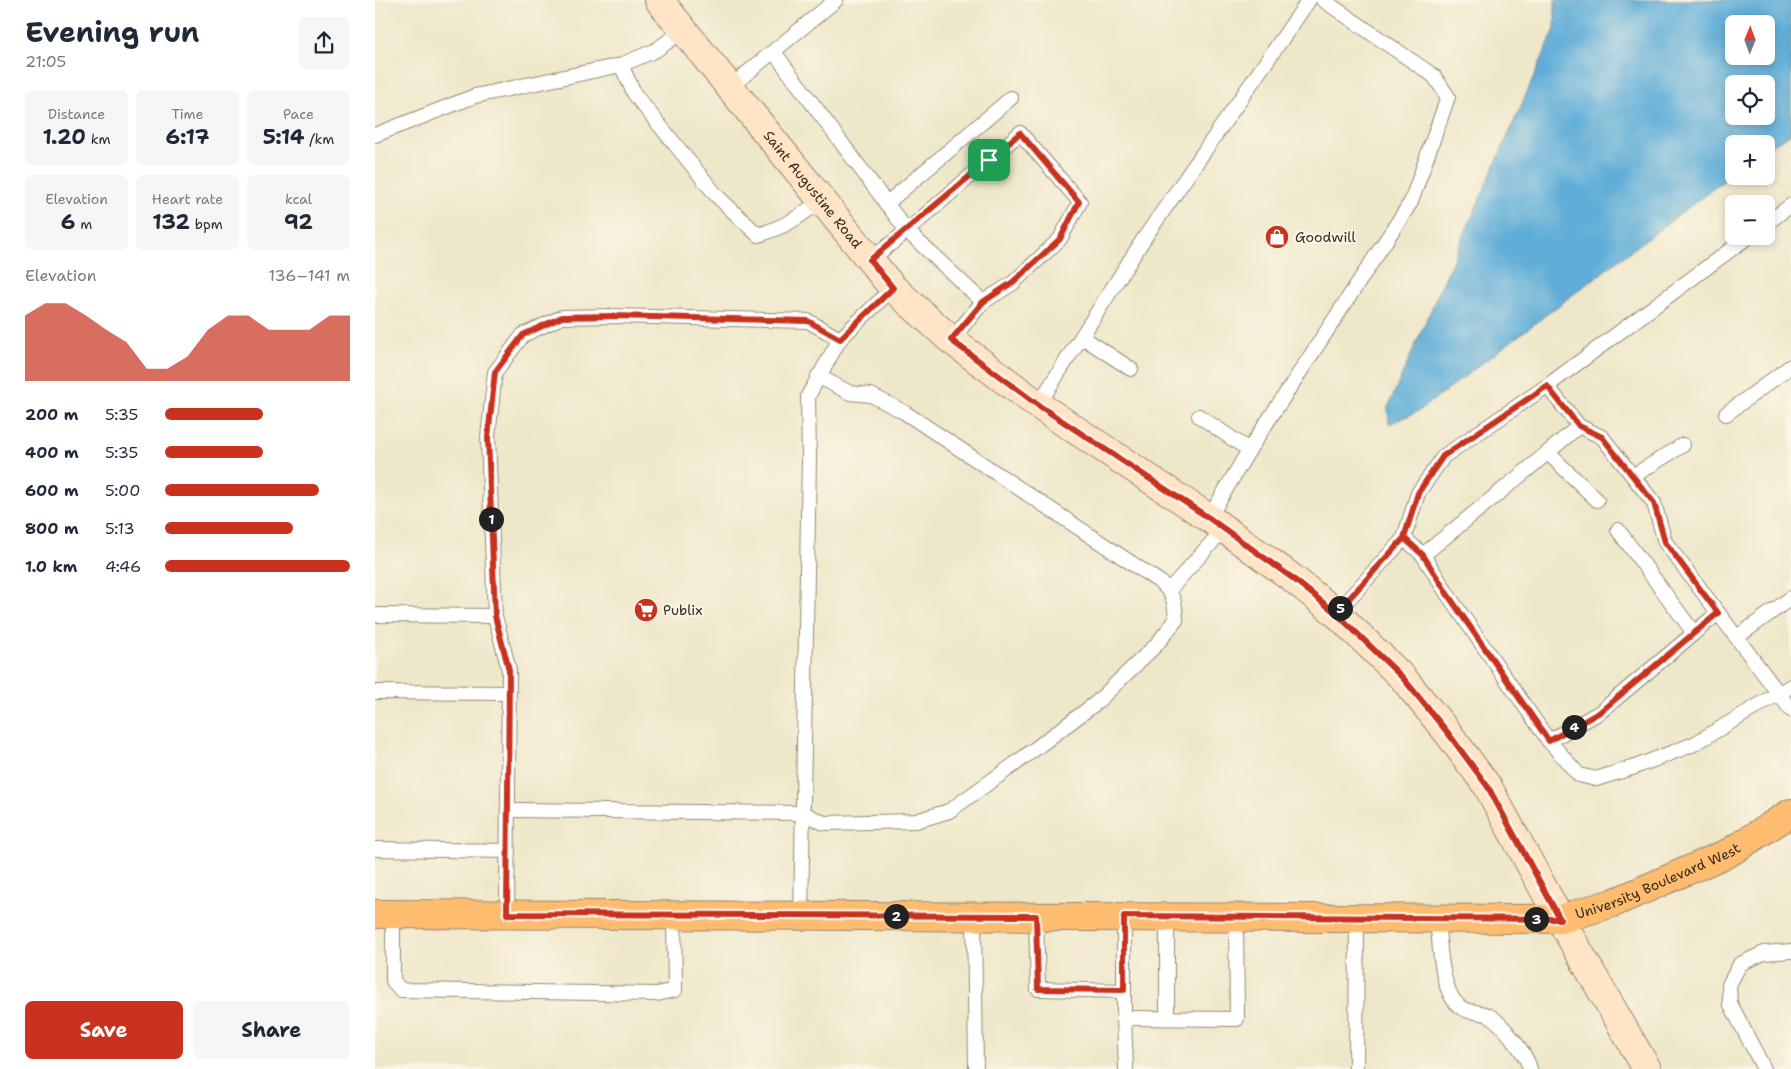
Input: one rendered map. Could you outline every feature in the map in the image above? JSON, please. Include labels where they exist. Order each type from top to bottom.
[{"type":"main road","name":"Saint Augustine Road","points":[[659,0],[893,288],[951,340],[1038,405],[1216,523],[1291,577],[1336,613],[1403,678],[1488,787],[1560,919],[1647,1069]]},
{"type":"main road","name":"University Boulevard West","points":[[384,914],[1560,919],[1613,903],[1730,852],[1791,813]]},
{"type":"lane","points":[[731,87],[836,0]]},
{"type":"lane","points":[[1038,405],[1145,237],[1309,0]]},
{"type":"lane","points":[[1169,590],[1216,523],[1249,450],[1411,202],[1448,97],[1434,76],[1323,0]]},
{"type":"lane","points":[[375,135],[475,96],[621,65],[656,50],[684,30]]},
{"type":"lane","points":[[774,52],[907,231],[983,302]]},
{"type":"lane","points":[[621,65],[635,95],[717,196],[758,235],[794,221],[821,200]]},
{"type":"lane","points":[[886,204],[1011,98]]},
{"type":"lane","points":[[870,260],[907,231],[1020,133],[1079,202],[1060,239],[1013,282],[983,302],[951,340]]},
{"type":"lane","points":[[1775,218],[1791,206]]},
{"type":"lane","points":[[1336,613],[1404,538],[1418,493],[1443,456],[1547,386],[1737,245]]},
{"type":"lane","points":[[801,916],[809,459],[808,396],[840,339],[893,288]]},
{"type":"lane","points":[[507,914],[509,670],[495,616],[489,427],[495,372],[523,335],[562,317],[808,321],[840,339]]},
{"type":"lane","points":[[1082,337],[1131,370]]},
{"type":"lane","points":[[1726,414],[1791,366]]},
{"type":"lane","points":[[508,810],[803,813],[824,823],[916,821],[949,811],[1096,703],[1157,644],[1176,620],[1175,604],[1169,590],[1160,582],[904,412],[871,395],[850,393],[818,376]]},
{"type":"lane","points":[[1547,386],[1579,426],[1602,437],[1654,503],[1665,542],[1791,710]]},
{"type":"lane","points":[[1199,416],[1249,450]]},
{"type":"lane","points":[[1423,555],[1579,426]]},
{"type":"lane","points":[[1633,476],[1683,445]]},
{"type":"lane","points":[[1547,453],[1597,500]]},
{"type":"lane","points":[[1618,530],[1694,633]]},
{"type":"lane","points":[[1404,538],[1423,555],[1448,595],[1549,741],[1579,775],[1596,778],[1635,768],[1694,744],[1791,686]]},
{"type":"lane","points":[[1737,637],[1791,598]]},
{"type":"lane","points":[[1549,741],[1600,712],[1718,613]]},
{"type":"lane","points":[[375,615],[495,616]]},
{"type":"lane","points":[[375,692],[509,692]]},
{"type":"lane","points":[[375,849],[508,850]]},
{"type":"lane","points":[[384,914],[393,981],[401,990],[657,994],[675,990],[675,915]]},
{"type":"lane","points":[[974,916],[976,1069]]},
{"type":"lane","points":[[1036,916],[1038,989],[1124,990]]},
{"type":"lane","points":[[1124,916],[1126,1069]]},
{"type":"lane","points":[[1167,917],[1167,1018]]},
{"type":"lane","points":[[1124,1018],[1237,1019],[1236,918]]},
{"type":"lane","points":[[1356,1069],[1357,918]]},
{"type":"lane","points":[[1437,918],[1443,979],[1458,1006],[1489,1016],[1496,1021],[1515,1042],[1530,1069]]},
{"type":"lane","points":[[1764,1069],[1730,1003],[1729,985],[1740,964],[1764,953],[1791,951]]},
{"type":"water","points":[[1555,0],[1791,0],[1791,133],[1775,143],[1775,135],[1725,135],[1725,180],[1419,411],[1389,424],[1388,407],[1555,29]]},
{"type":"place","name":"Goodwill","points":[[1277,237]]},
{"type":"place","name":"Publix","points":[[646,610]]},
{"type":"route","points":[[989,160],[907,231],[870,260],[893,288],[840,339],[808,321],[613,316],[562,317],[523,335],[495,372],[488,437],[495,616],[509,670],[507,914],[1036,916],[1038,989],[1124,990],[1124,916],[1560,919],[1488,787],[1448,733],[1403,678],[1336,613],[1404,538],[1423,555],[1448,595],[1549,741],[1600,712],[1718,613],[1665,542],[1654,503],[1602,437],[1579,426],[1547,386],[1443,456],[1418,493],[1404,538],[1358,589],[1336,613],[1291,577],[1209,518],[1038,405],[951,340],[983,302],[1013,282],[1060,239],[1079,202],[1020,133],[989,160]]}]
